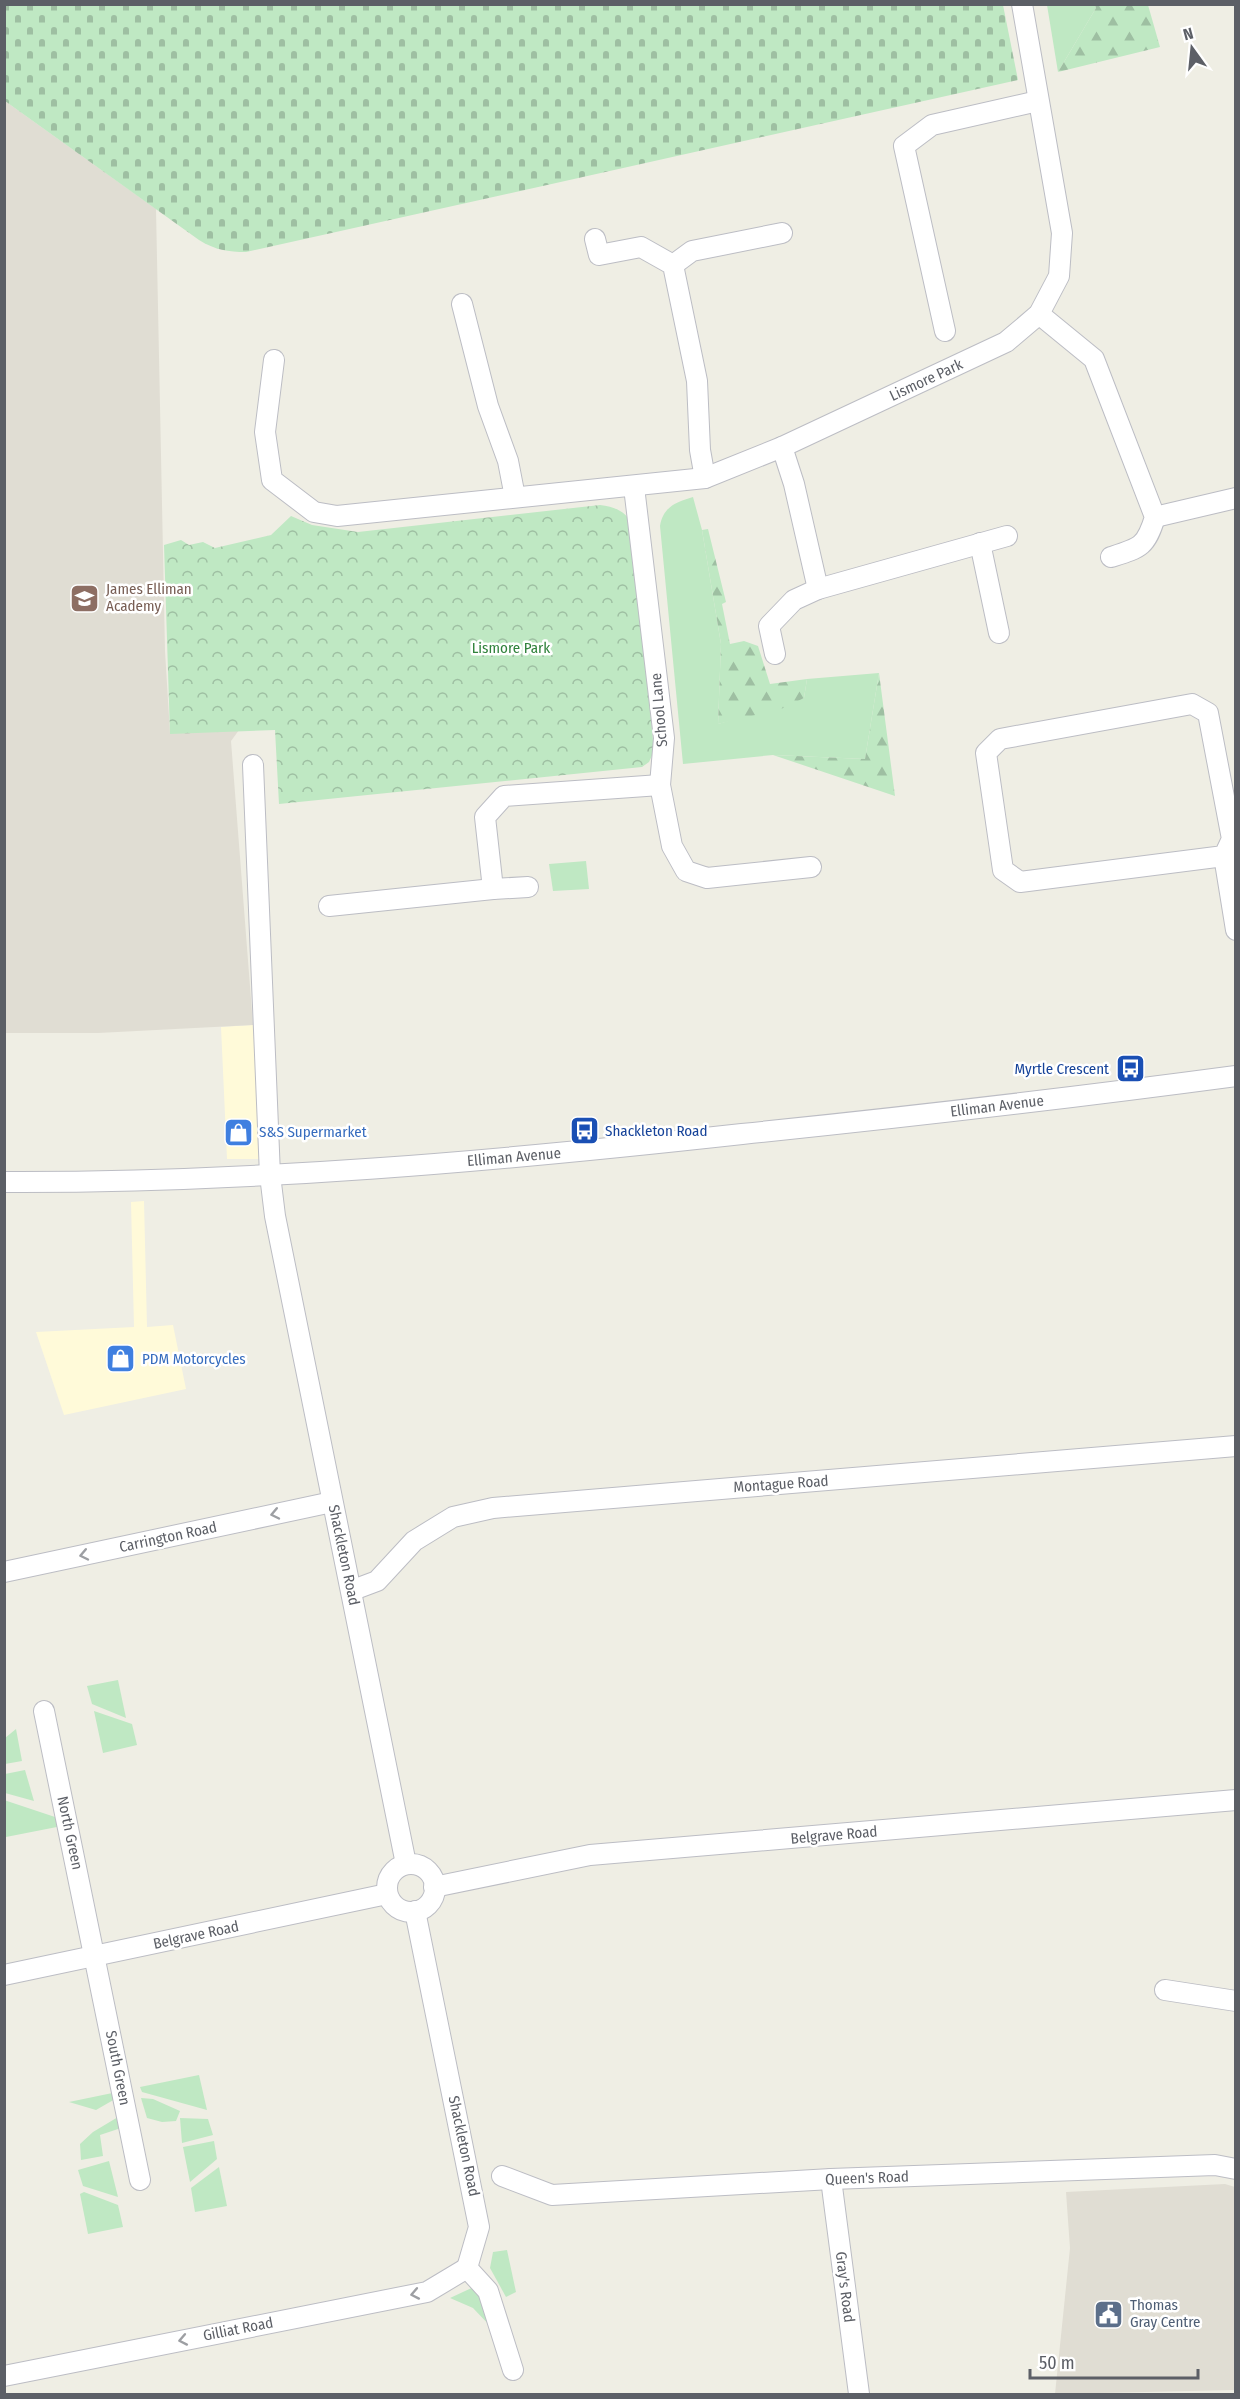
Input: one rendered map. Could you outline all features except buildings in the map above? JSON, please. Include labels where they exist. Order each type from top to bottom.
[{"type":"street","name":"Lismore Park","points":[[274,360],[265,432],[272,480],[314,512],[337,516],[705,478],[782,447],[1006,342],[1039,314],[1059,276],[1062,233],[1022,4]]},
{"type":"street","points":[[945,332],[904,146],[932,125],[1038,101]]},
{"type":"street","points":[[673,265],[692,251],[782,233]]},
{"type":"street","points":[[595,239],[598,255],[641,247],[673,265],[697,381],[700,450],[705,478]]},
{"type":"street","points":[[462,304],[488,406],[508,461],[515,497]]},
{"type":"street","points":[[1039,314],[1094,359],[1155,517],[1149,536],[1139,549],[1111,557]]},
{"type":"street","points":[[782,447],[794,484],[818,588]]},
{"type":"street","name":"School Lane","points":[[634,487],[664,738],[660,785],[672,846],[686,871],[707,878],[812,867]]},
{"type":"street","points":[[1155,517],[1236,498]]},
{"type":"street","points":[[775,654],[769,626],[794,600],[818,588],[1006,536]]},
{"type":"street","points":[[980,543],[999,633]]},
{"type":"street","points":[[1224,856],[1020,882],[1003,870],[986,753],[1000,739],[1192,704],[1208,713],[1232,840],[1224,856],[1236,930]]},
{"type":"street","name":"Shackleton Road","points":[[254,765],[270,1175],[275,1216],[332,1502],[353,1590],[406,1864]]},
{"type":"street","points":[[493,888],[486,817],[504,796],[660,785]]},
{"type":"street","points":[[329,906],[493,888],[528,887]]},
{"type":"street","name":"Elliman Avenue","points":[[4,1182],[127,1182],[270,1175],[618,1148],[905,1117],[1236,1077]]},
{"type":"street","name":"Montague Road","points":[[353,1590],[377,1581],[414,1541],[453,1517],[493,1508],[1236,1446]]},
{"type":"street","name":"Carrington Road","points":[[4,1572],[332,1502]]},
{"type":"street","name":"North Green","points":[[44,1711],[96,1956]]},
{"type":"street","name":"Belgrave Road","points":[[435,1887],[590,1855],[1236,1800]]},
{"type":"street","points":[[406,1864],[422,1867],[433,1879],[435,1887],[432,1900],[415,1911],[401,1910],[387,1894],[387,1887],[393,1872],[406,1864]]},
{"type":"street","name":"Belgrave Road","points":[[4,1975],[387,1894]]},
{"type":"street","name":"Shackleton Road","points":[[415,1911],[479,2227],[467,2268]]},
{"type":"street","name":"South Green","points":[[96,1956],[140,2181]]},
{"type":"street","points":[[1165,1990],[1236,2001]]},
{"type":"street","name":"Queen's Road","points":[[502,2176],[552,2195],[831,2179],[1215,2165],[1236,2169]]},
{"type":"street","name":"Gray's Road","points":[[831,2179],[859,2394]]},
{"type":"street","points":[[467,2268],[488,2291],[513,2370]]},
{"type":"street","name":"Gilliat Road","points":[[4,2376],[427,2292],[467,2268]]},
{"type":"shaded area","name":"James Elliman Academy","points":[[5,101],[156,209],[165,651],[170,733],[239,730],[231,741],[253,1025],[98,1033],[5,1033]]},
{"type":"shaded area","points":[[253,1025],[262,1159],[227,1159],[221,1027]]},
{"type":"shaded area","points":[[144,1201],[147,1327],[173,1325],[186,1389],[64,1415],[36,1332],[134,1327],[131,1202]]},
{"type":"shaded area","points":[[1225,2184],[1235,2187],[1235,2390],[1055,2394],[1070,2248],[1066,2192]]},
{"type":"green space","points":[[5,4],[1003,5],[1018,80],[246,252],[233,252],[216,248],[199,240],[5,101]]},
{"type":"green space","points":[[1047,5],[1095,5],[1096,8],[1058,72]]},
{"type":"green space","points":[[1095,5],[1148,5],[1160,47],[1058,72],[1096,8]]},
{"type":"green space","points":[[693,497],[702,530],[721,644],[718,724],[804,698],[807,679],[879,673],[865,759],[773,755],[683,764],[660,526],[664,514],[671,506]]},
{"type":"green space","name":"Lismore Park","points":[[600,505],[621,511],[631,522],[633,528],[654,751],[649,762],[642,767],[279,804],[275,730],[170,734],[164,545],[181,540],[189,545],[203,542],[215,548],[271,535],[291,516],[312,525],[358,532]]},
{"type":"green space","points":[[708,529],[726,602],[722,604],[730,644],[744,641],[758,646],[770,684],[807,679],[804,698],[781,709],[718,724],[721,644],[702,530]]},
{"type":"green space","points":[[879,673],[895,796],[773,755],[865,759]]},
{"type":"green space","points":[[586,861],[589,889],[553,891],[549,864]]},
{"type":"green space","points":[[118,1680],[126,1718],[92,1704],[87,1686]]},
{"type":"green space","points":[[94,1711],[132,1724],[137,1745],[103,1753]]},
{"type":"green space","points":[[16,1729],[22,1761],[5,1764],[5,1738]]},
{"type":"green space","points":[[25,1770],[34,1801],[5,1793],[5,1774]]},
{"type":"green space","points":[[4,1800],[64,1820],[67,1825],[6,1837]]},
{"type":"green space","points":[[199,2075],[207,2110],[142,2092],[140,2087]]},
{"type":"green space","points":[[122,2091],[122,2095],[96,2110],[69,2102]]},
{"type":"green space","points":[[141,2098],[153,2099],[180,2111],[176,2121],[162,2122],[147,2118]]},
{"type":"green space","points":[[128,2111],[127,2126],[100,2135],[103,2156],[81,2160],[80,2144],[93,2132]]},
{"type":"green space","points":[[180,2118],[208,2119],[213,2135],[182,2143]]},
{"type":"green space","points":[[214,2141],[217,2159],[190,2182],[183,2147]]},
{"type":"green space","points":[[109,2161],[118,2197],[83,2186],[78,2170]]},
{"type":"green space","points":[[219,2167],[227,2206],[195,2212],[191,2188]]},
{"type":"green space","points":[[84,2192],[118,2205],[123,2227],[88,2234],[80,2194]]},
{"type":"green space","points":[[507,2250],[516,2292],[506,2297],[490,2268],[493,2252]]},
{"type":"green space","points":[[478,2285],[494,2330],[473,2308],[450,2298]]},
{"type":"place","name":"James Elliman Academy","points":[[85,598]]},
{"type":"place","name":"Myrtle Crescent","points":[[1130,1069]]},
{"type":"place","name":"Shackleton Road","points":[[584,1131]]},
{"type":"place","name":"S&S Supermarket","points":[[238,1132]]},
{"type":"place","name":"PDM Motorcycles","points":[[121,1359]]},
{"type":"place","name":"Thomas Gray Centre","points":[[1109,2314]]}]
